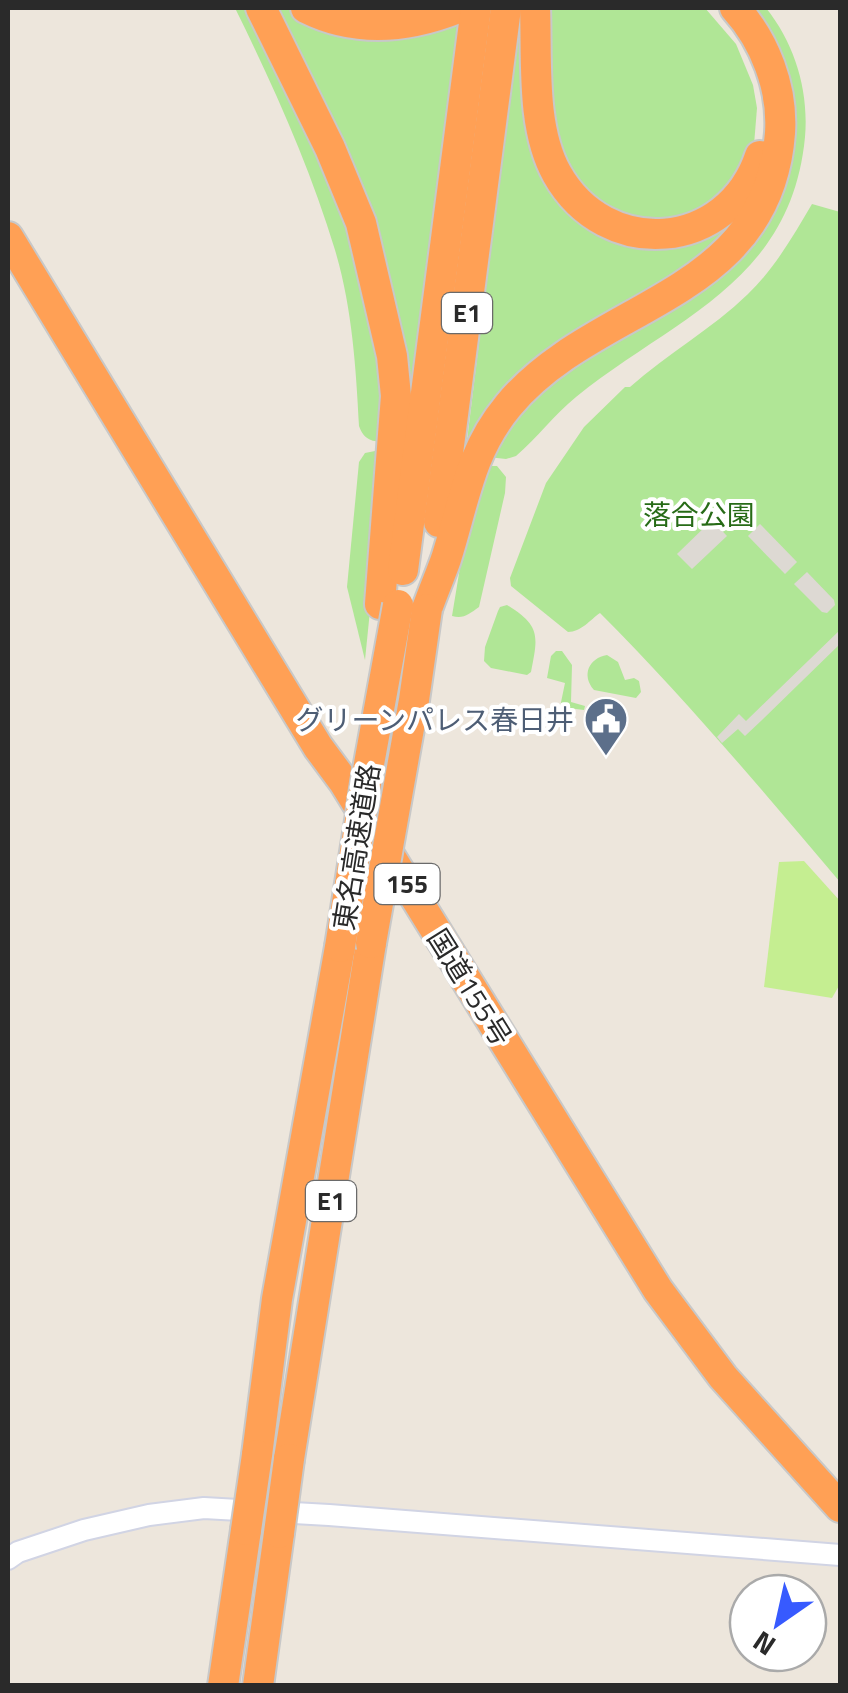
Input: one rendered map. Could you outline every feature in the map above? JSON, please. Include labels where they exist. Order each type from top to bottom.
[{"type":"highway","points":[[261,8],[330,148],[361,224],[392,356],[402,606]]},
{"type":"highway","points":[[306,8],[345,21],[391,24],[484,14]]},
{"type":"highway","points":[[535,8],[539,117],[545,148],[556,172],[590,214],[636,233],[662,234],[684,230],[720,214],[738,198],[753,176],[761,152],[765,100],[746,49],[716,8]]},
{"type":"highway","points":[[402,606],[446,559],[469,474],[509,404],[564,357],[703,273],[736,243],[754,216],[771,182],[779,151],[780,96],[771,67],[736,8]]},
{"type":"highway","name":"東名高速道路","points":[[223,1686],[277,1299],[369,764],[402,606],[484,14]]},
{"type":"highway","name":"国道155号","points":[[8,237],[318,747],[344,782],[658,1290],[723,1376],[840,1507]]},
{"type":"highway","name":"東名高速道路","points":[[258,1686],[289,1459],[414,700],[402,606]]},
{"type":"street","points":[[8,1558],[92,1528],[149,1514],[204,1508],[840,1555]]},
{"type":"green space","points":[[235,8],[252,8],[368,268],[387,442],[369,439],[359,426],[349,315],[335,250],[290,127]]},
{"type":"green space","points":[[270,8],[291,8],[300,14],[465,14],[409,443],[401,353]]},
{"type":"green space","points":[[520,8],[532,116],[603,232],[741,206],[729,238],[572,343],[464,465]]},
{"type":"green space","points":[[545,8],[705,8],[736,44],[753,85],[757,108],[753,157],[715,207],[644,228],[583,198],[549,126]]},
{"type":"green space","points":[[749,8],[766,8],[785,37],[798,69],[805,102],[805,137],[795,187],[777,228],[752,262],[722,292],[576,397],[516,456],[488,457],[520,407],[780,189]]},
{"type":"green space","name":"落合公園","points":[[812,204],[840,212],[840,882],[693,711],[600,613],[581,628],[568,632],[511,586],[510,578],[546,483],[584,427],[625,387],[720,319],[748,294],[775,263]]},
{"type":"green space","points":[[386,452],[365,660],[347,587],[359,462],[365,453]]},
{"type":"green space","points":[[484,466],[497,466],[506,477],[505,493],[479,607],[463,616],[452,616],[470,507]]},
{"type":"green space","points":[[507,605],[526,619],[534,633],[531,672],[527,675],[491,668],[484,661],[498,611]]},
{"type":"green space","points":[[562,651],[572,665],[571,702],[585,706],[584,710],[560,707],[565,683],[547,678],[551,656]]},
{"type":"green space","points":[[607,655],[618,662],[625,680],[639,681],[641,692],[636,698],[594,690],[588,679],[589,668]]},
{"type":"green space","points":[[804,861],[840,901],[840,984],[832,998],[764,987],[779,862]]},
{"type":"shaded area","points":[[712,520],[727,536],[692,569],[677,554]]},
{"type":"shaded area","points":[[760,524],[797,562],[785,574],[748,536]]},
{"type":"shaded area","points":[[807,572],[834,600],[835,605],[827,613],[794,584]]},
{"type":"shaded area","points":[[840,630],[840,644],[762,720],[745,736],[738,729],[722,743],[717,737],[739,714],[746,721]]},
{"type":"place","name":"グリーンパレス春日井","points":[[606,757]]}]
